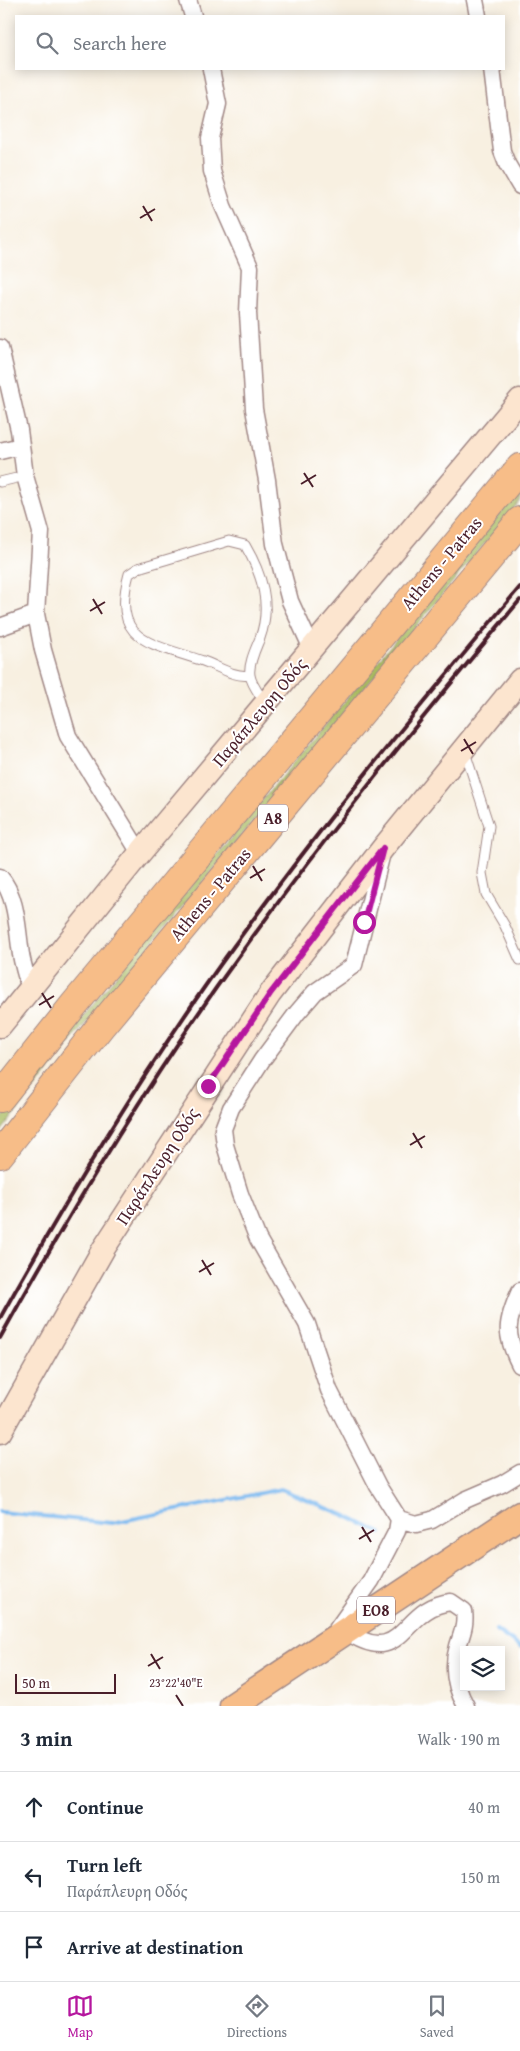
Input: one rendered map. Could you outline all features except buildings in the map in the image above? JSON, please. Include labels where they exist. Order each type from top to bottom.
[{"type":"highway","name":"Athens - Patras","points":[[0,1098],[73,1006],[520,468]]},
{"type":"highway","name":"Athens - Patras","points":[[0,1154],[100,1027],[520,521]]},
{"type":"main road","name":"Παράπλευρη Οδός","points":[[0,1026],[140,854],[266,706],[520,400]]},
{"type":"main road","name":"Παράπλευρη Οδός","points":[[0,1432],[92,1269],[169,1145],[270,994],[383,848],[519,682]]},
{"type":"main road","name":"ΕΟ8","points":[[233,1706],[520,1515]]},
{"type":"street","points":[[188,0],[193,15]]},
{"type":"street","points":[[475,0],[478,15]]},
{"type":"street","points":[[211,70],[218,104],[210,138],[212,170],[223,206],[250,267],[248,313],[254,408],[267,480],[275,544],[290,601],[312,649]]},
{"type":"street","points":[[492,70],[502,151],[506,164],[520,186]]},
{"type":"street","points":[[0,348],[19,430],[25,476],[41,532],[36,614],[43,650],[68,736],[140,854]]},
{"type":"street","points":[[0,451],[20,446]]},
{"type":"street","points":[[0,627],[36,614]]},
{"type":"street","points":[[323,1646],[372,1582],[397,1531],[398,1519],[374,1478],[329,1390],[307,1324],[258,1239],[240,1194],[225,1145],[223,1129],[231,1108],[262,1060],[297,1013],[315,992],[354,965],[383,848]]},
{"type":"street","points":[[0,877],[9,892],[18,926],[20,948],[30,989]]},
{"type":"street","points":[[520,1291],[509,1315],[507,1330],[511,1348],[520,1365]]},
{"type":"street","points":[[398,1519],[416,1524],[432,1520],[465,1500],[502,1484],[520,1473]]},
{"type":"street","points":[[346,1631],[356,1638],[374,1645],[392,1642],[421,1613],[442,1603],[451,1602],[464,1612],[466,1621],[455,1661],[456,1680],[466,1706]]},
{"type":"lane","points":[[0,482],[25,476]]},
{"type":"lane","points":[[250,675],[240,677],[222,668],[137,636],[128,623],[125,612],[124,600],[129,574],[138,568],[229,541],[245,545],[255,562],[266,598],[264,626],[253,656],[250,675],[266,706]]},
{"type":"lane","points":[[464,750],[489,826],[482,874],[486,894],[505,926],[520,960]]},
{"type":"green space","points":[[520,490],[520,501],[89,1019],[0,1133],[0,1121],[48,1058]]},
{"type":"waterway","points":[[0,1512],[112,1523],[281,1489],[344,1515],[381,1533]]},
{"type":"waterway","points":[[496,1630],[520,1647]]},
{"type":"railway","points":[[0,1318],[54,1223],[111,1129],[170,1037],[233,947],[337,809],[520,587]]},
{"type":"railway","points":[[0,1338],[114,1142],[208,999],[274,908],[343,818],[520,600]]},
{"type":"route","points":[[208,1086],[270,994],[383,848],[364,922]]}]
